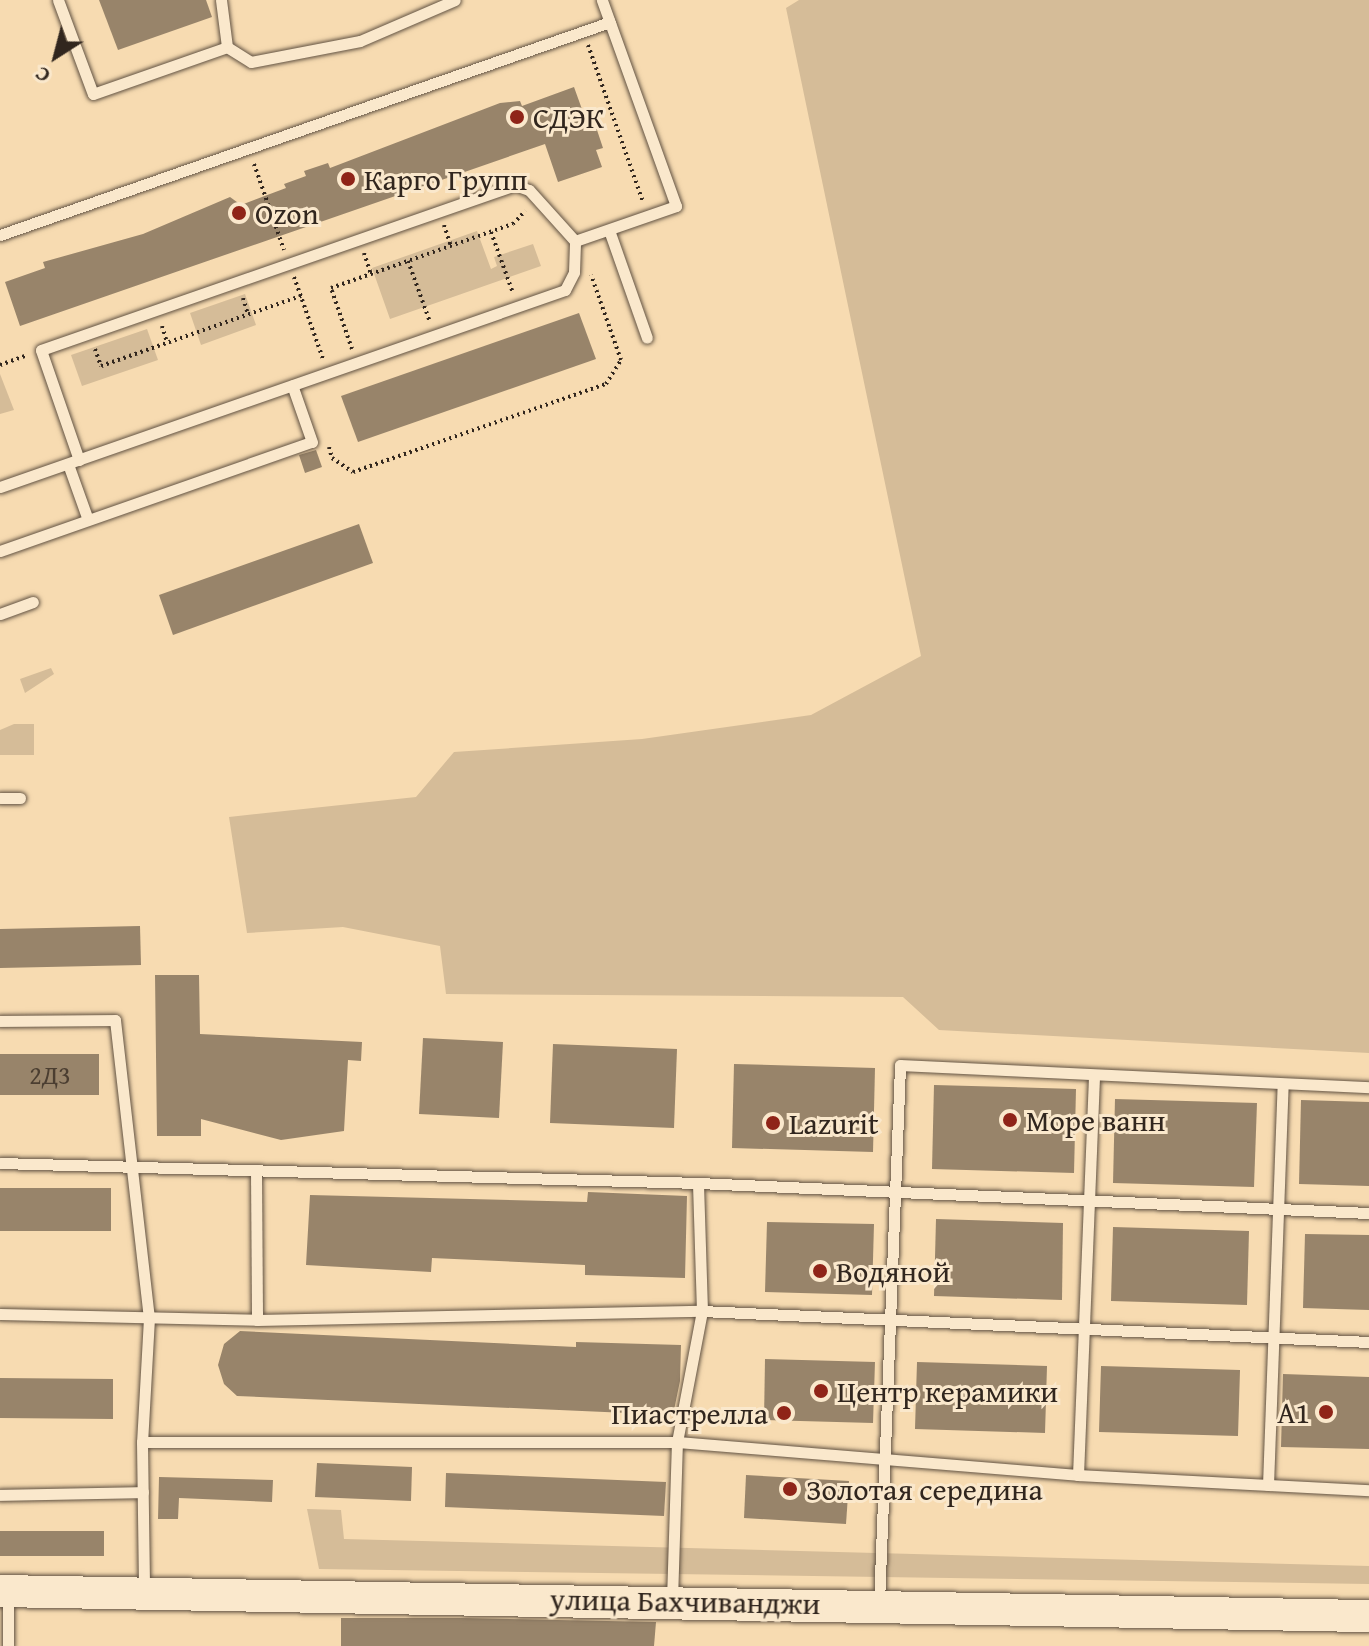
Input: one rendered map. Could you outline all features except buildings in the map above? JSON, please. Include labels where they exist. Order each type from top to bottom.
[{"type":"main road","name":"улица Бахчиванджи","points":[[4,1590],[879,1603],[1369,1616]]},
{"type":"lane","points":[[58,0],[93,94],[227,47]]},
{"type":"lane","points":[[221,0],[227,47]]},
{"type":"lane","points":[[227,47],[251,62],[360,41],[455,0]]},
{"type":"lane","points":[[577,241],[676,206],[602,0]]},
{"type":"lane","points":[[0,235],[610,22]]},
{"type":"lane","points":[[0,487],[73,462],[292,385],[328,373],[357,362],[565,290],[574,272],[577,241],[537,199],[515,185],[41,350],[73,462],[88,520]]},
{"type":"lane","points":[[609,230],[647,338]]},
{"type":"lane","points":[[0,551],[312,442],[292,385]]},
{"type":"lane","points":[[0,614],[33,602]]},
{"type":"lane","points":[[0,798],[20,798]]},
{"type":"lane","points":[[0,1021],[115,1020],[149,1318],[142,1442],[144,1594]]},
{"type":"lane","points":[[879,1603],[900,1065],[1369,1087]]},
{"type":"lane","points":[[1078,1475],[1094,1075]]},
{"type":"lane","points":[[1268,1485],[1270,1338],[1279,1210],[1283,1084]]},
{"type":"lane","points":[[0,1163],[698,1183],[1369,1213]]},
{"type":"lane","points":[[256,1171],[257,1320]]},
{"type":"lane","points":[[672,1601],[677,1442],[702,1311],[698,1183]]},
{"type":"lane","points":[[0,1314],[257,1320],[702,1311],[890,1323],[1369,1342]]},
{"type":"lane","points":[[142,1442],[677,1442],[1078,1475],[1369,1490]]},
{"type":"lane","points":[[0,1495],[143,1492]]},
{"type":"lane","points":[[4,1590],[8,1646]]},
{"type":"path","points":[[574,47],[587,42],[648,216]]},
{"type":"path","points":[[252,159],[328,373]]},
{"type":"path","points":[[357,362],[331,288],[513,224],[537,199]]},
{"type":"path","points":[[491,232],[518,306]]},
{"type":"path","points":[[332,458],[353,472],[606,384],[621,360],[577,241]]},
{"type":"path","points":[[408,261],[435,335]]},
{"type":"path","points":[[89,334],[101,366],[301,296]]},
{"type":"path","points":[[0,365],[41,350]]},
{"type":"shaded area","points":[[799,0],[1369,0],[1369,1053],[939,1030],[903,997],[446,994],[440,946],[343,927],[247,933],[229,817],[416,797],[454,752],[642,739],[811,715],[921,656],[786,8]]},
{"type":"shaded area","points":[[477,231],[491,269],[497,266],[494,257],[533,244],[541,266],[390,319],[372,268]]},
{"type":"shaded area","points":[[245,294],[256,325],[201,345],[190,313]]},
{"type":"shaded area","points":[[147,329],[158,360],[82,386],[71,355]]},
{"type":"shaded area","points":[[0,374],[14,410],[0,414]]},
{"type":"shaded area","points":[[51,668],[54,674],[25,693],[20,679]]},
{"type":"shaded area","points":[[14,724],[34,724],[34,755],[0,755],[0,730]]},
{"type":"shaded area","points":[[307,1509],[341,1510],[344,1539],[1369,1566],[1369,1584],[319,1569]]},
{"type":"place","name":"СДЭК","points":[[517,117]]},
{"type":"place","name":"Карго Групп","points":[[348,179]]},
{"type":"place","name":"Ozon","points":[[239,213]]},
{"type":"place","name":"Море ванн","points":[[1010,1120]]},
{"type":"place","name":"Lazurit","points":[[773,1123]]},
{"type":"place","name":"Водяной","points":[[820,1271]]},
{"type":"place","name":"Центр керамики","points":[[821,1391]]},
{"type":"place","name":"A1","points":[[1326,1412]]},
{"type":"place","name":"Пиастрелла","points":[[784,1413]]},
{"type":"place","name":"Золотая середина","points":[[790,1489]]}]
